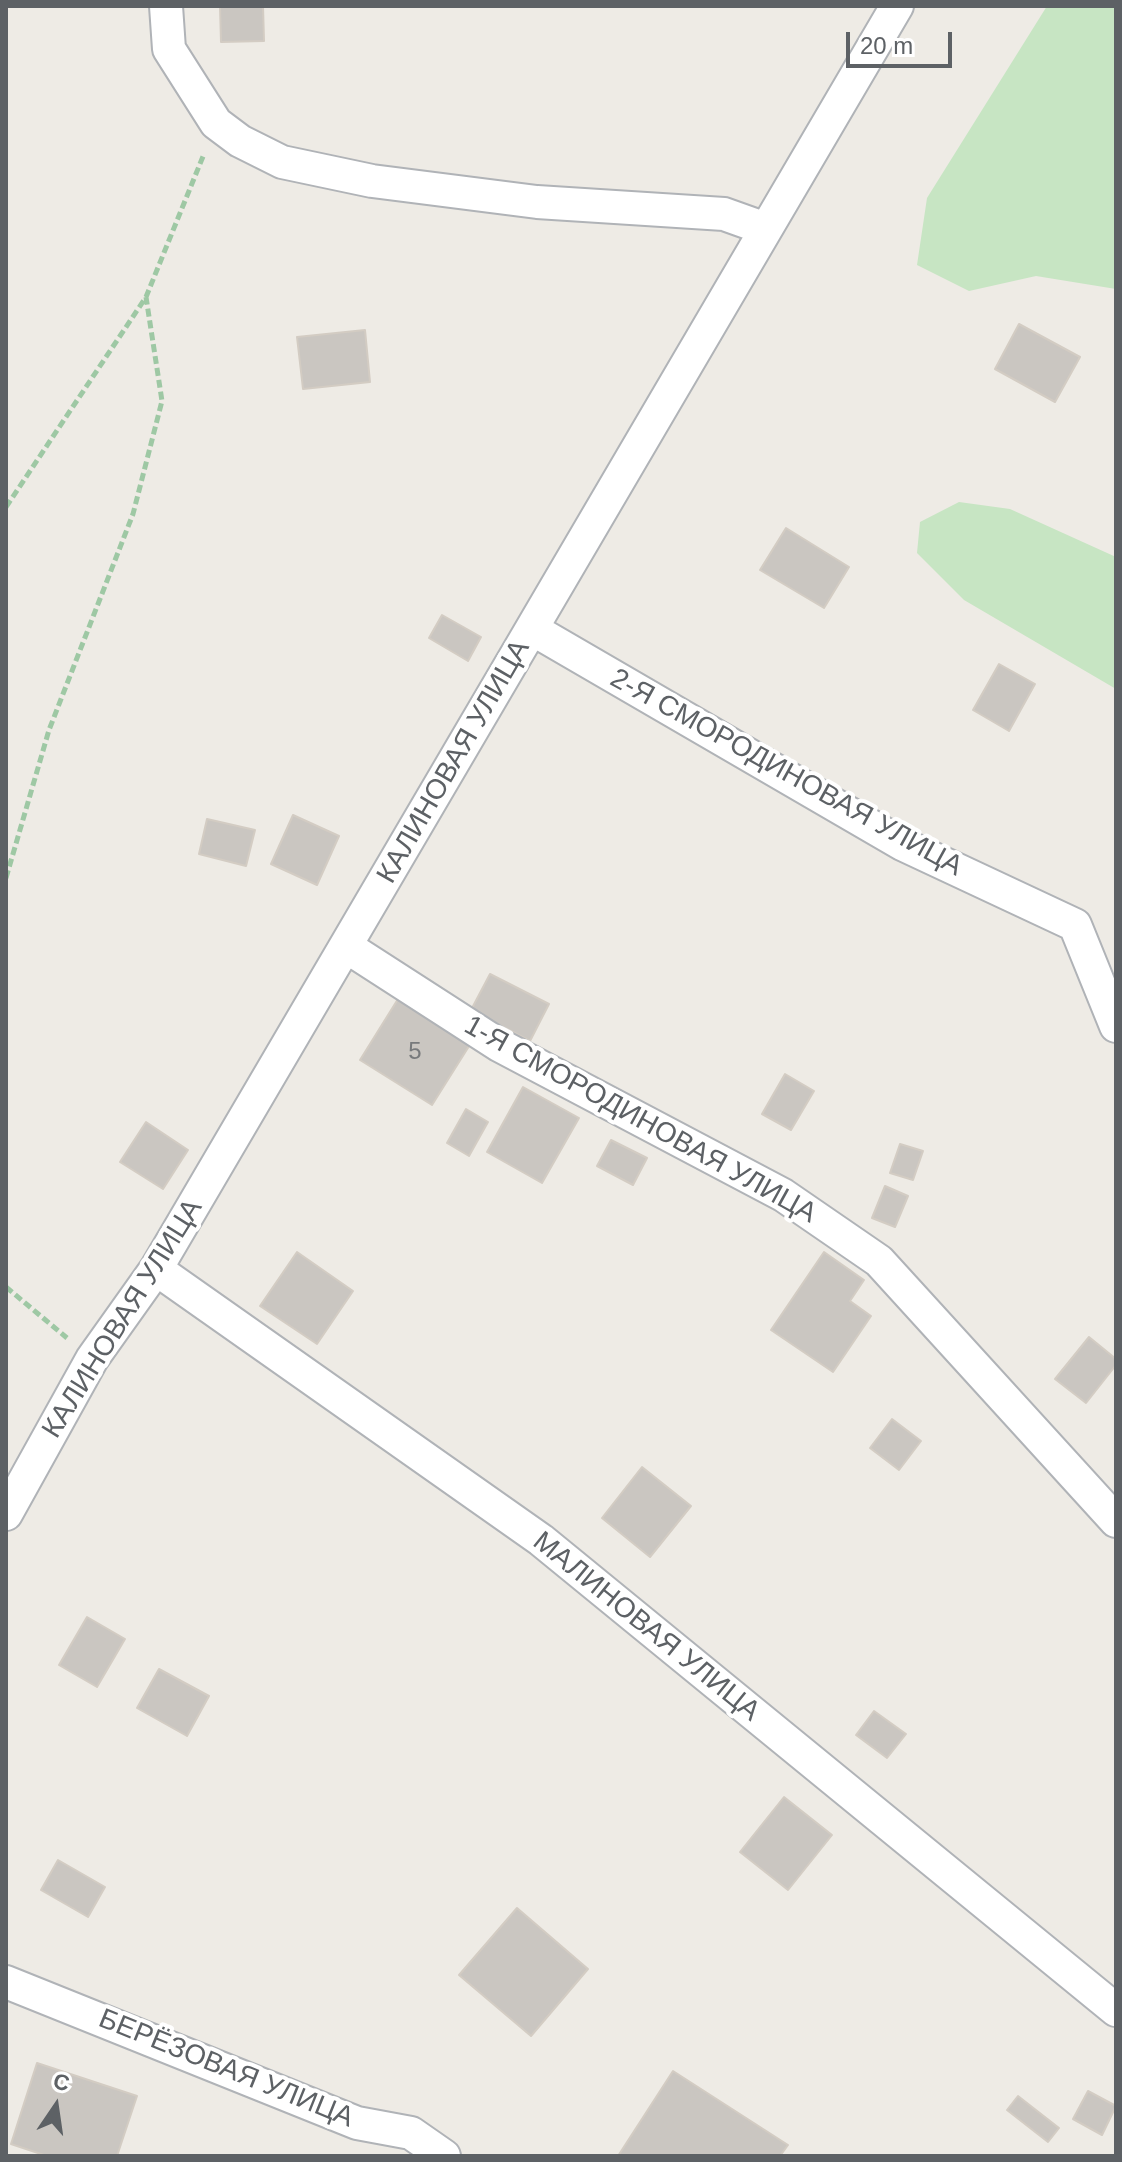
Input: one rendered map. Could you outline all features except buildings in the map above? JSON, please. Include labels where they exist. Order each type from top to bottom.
[{"type":"street","points":[[166,6],[169,49],[216,123],[240,141],[282,162],[372,181],[537,202],[724,214],[766,229]]},
{"type":"street","name":"КАЛИНОВАЯ УЛИЦА","points":[[6,1514],[92,1359],[156,1269],[347,947],[897,6]]},
{"type":"street","name":"2-Я СМОРОДИНОВАЯ УЛИЦА","points":[[532,629],[902,844],[1075,925],[1116,1026]]},
{"type":"street","name":"1-Я СМОРОДИНОВАЯ УЛИЦА","points":[[347,947],[499,1045],[783,1195],[879,1261],[1116,1521]]},
{"type":"street","name":"МАЛИНОВАЯ УЛИЦА","points":[[156,1269],[541,1540],[1116,2010]]},
{"type":"street","name":"БЕРЁЗОВАЯ УЛИЦА","points":[[6,1982],[357,2123],[411,2133],[444,2156]]},
{"type":"path","points":[[6,507],[146,297],[216,123]]},
{"type":"path","points":[[6,878],[49,730],[133,514],[162,401],[146,297]]},
{"type":"path","points":[[6,1287],[92,1359]]},
{"type":"green space","points":[[1047,6],[1116,6],[1116,289],[1036,276],[969,291],[917,265],[927,198]]},
{"type":"green space","points":[[959,502],[1010,509],[1116,557],[1116,689],[964,600],[917,553],[920,522]]}]
